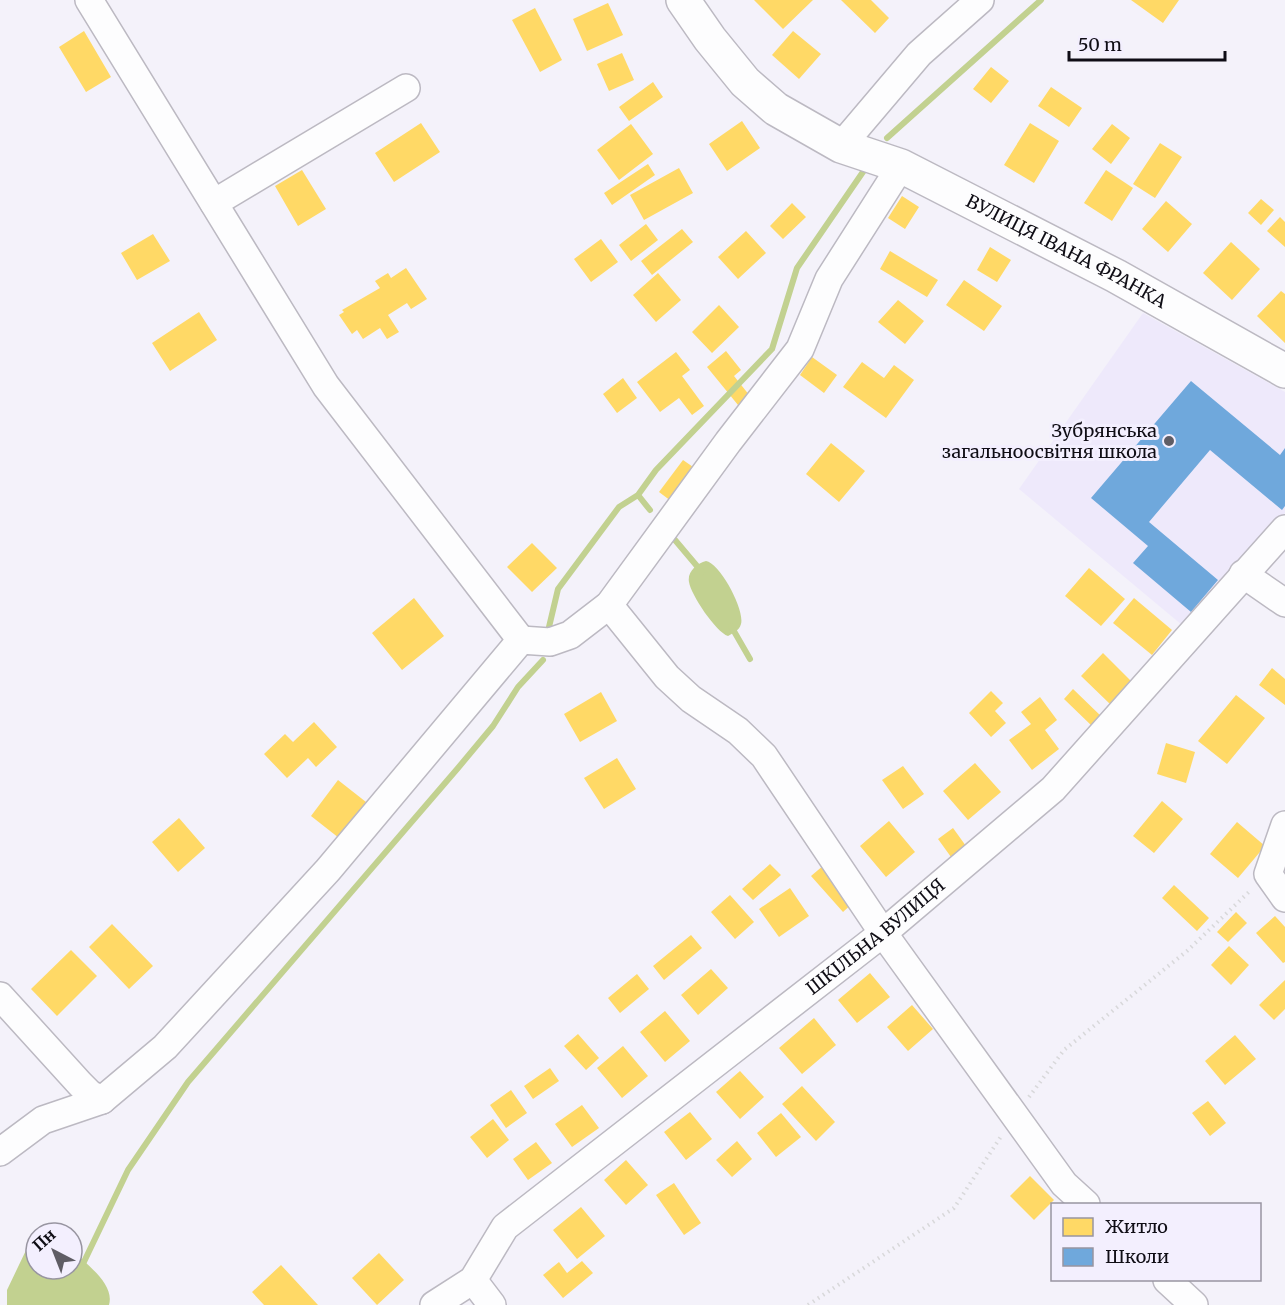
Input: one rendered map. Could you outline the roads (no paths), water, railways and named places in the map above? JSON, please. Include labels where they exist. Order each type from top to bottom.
[{"type":"main road","name":"ВУЛИЦЯ ІВАНА ФРАНКА","points":[[683,0],[710,39],[745,82],[776,109],[841,146],[901,166],[1164,302],[1285,371]]},
{"type":"street","points":[[89,0],[326,386],[521,640],[550,642],[570,635],[609,605],[728,442],[800,349],[829,279],[901,166]]},
{"type":"street","points":[[841,146],[919,54],[980,0]]},
{"type":"street","points":[[214,203],[406,88]]},
{"type":"street","name":"ШКІЛЬНА ВУЛИЦЯ","points":[[434,1305],[473,1280],[505,1227],[883,933],[1053,789],[1243,574],[1285,530]]},
{"type":"street","points":[[1243,574],[1285,603]]},
{"type":"street","points":[[609,605],[667,677],[691,699],[738,731],[764,756],[883,933],[1064,1184],[1085,1203]]},
{"type":"street","points":[[0,1152],[43,1120],[102,1100],[165,1047],[328,870],[521,640]]},
{"type":"street","points":[[1285,825],[1268,874],[1285,898]]},
{"type":"street","points":[[0,996],[80,1084],[90,1094],[102,1100]]},
{"type":"street","points":[[473,1280],[492,1305]]},
{"type":"street","points":[[1168,1281],[1194,1305]]},
{"type":"waterway","points":[[887,138],[1041,0]]},
{"type":"waterway","points":[[549,627],[558,589],[619,507],[638,495],[656,470],[772,349],[797,268],[865,169]]},
{"type":"waterway","points":[[638,495],[650,510]]},
{"type":"waterway","points":[[675,540],[702,572]]},
{"type":"waterway","points":[[731,626],[750,659]]},
{"type":"waterway","points":[[84,1262],[128,1170],[188,1082],[458,768],[493,726],[518,687],[543,660]]},
{"type":"place","name":"Зубрянська загальноосвітня школа","points":[[1169,441]]}]
